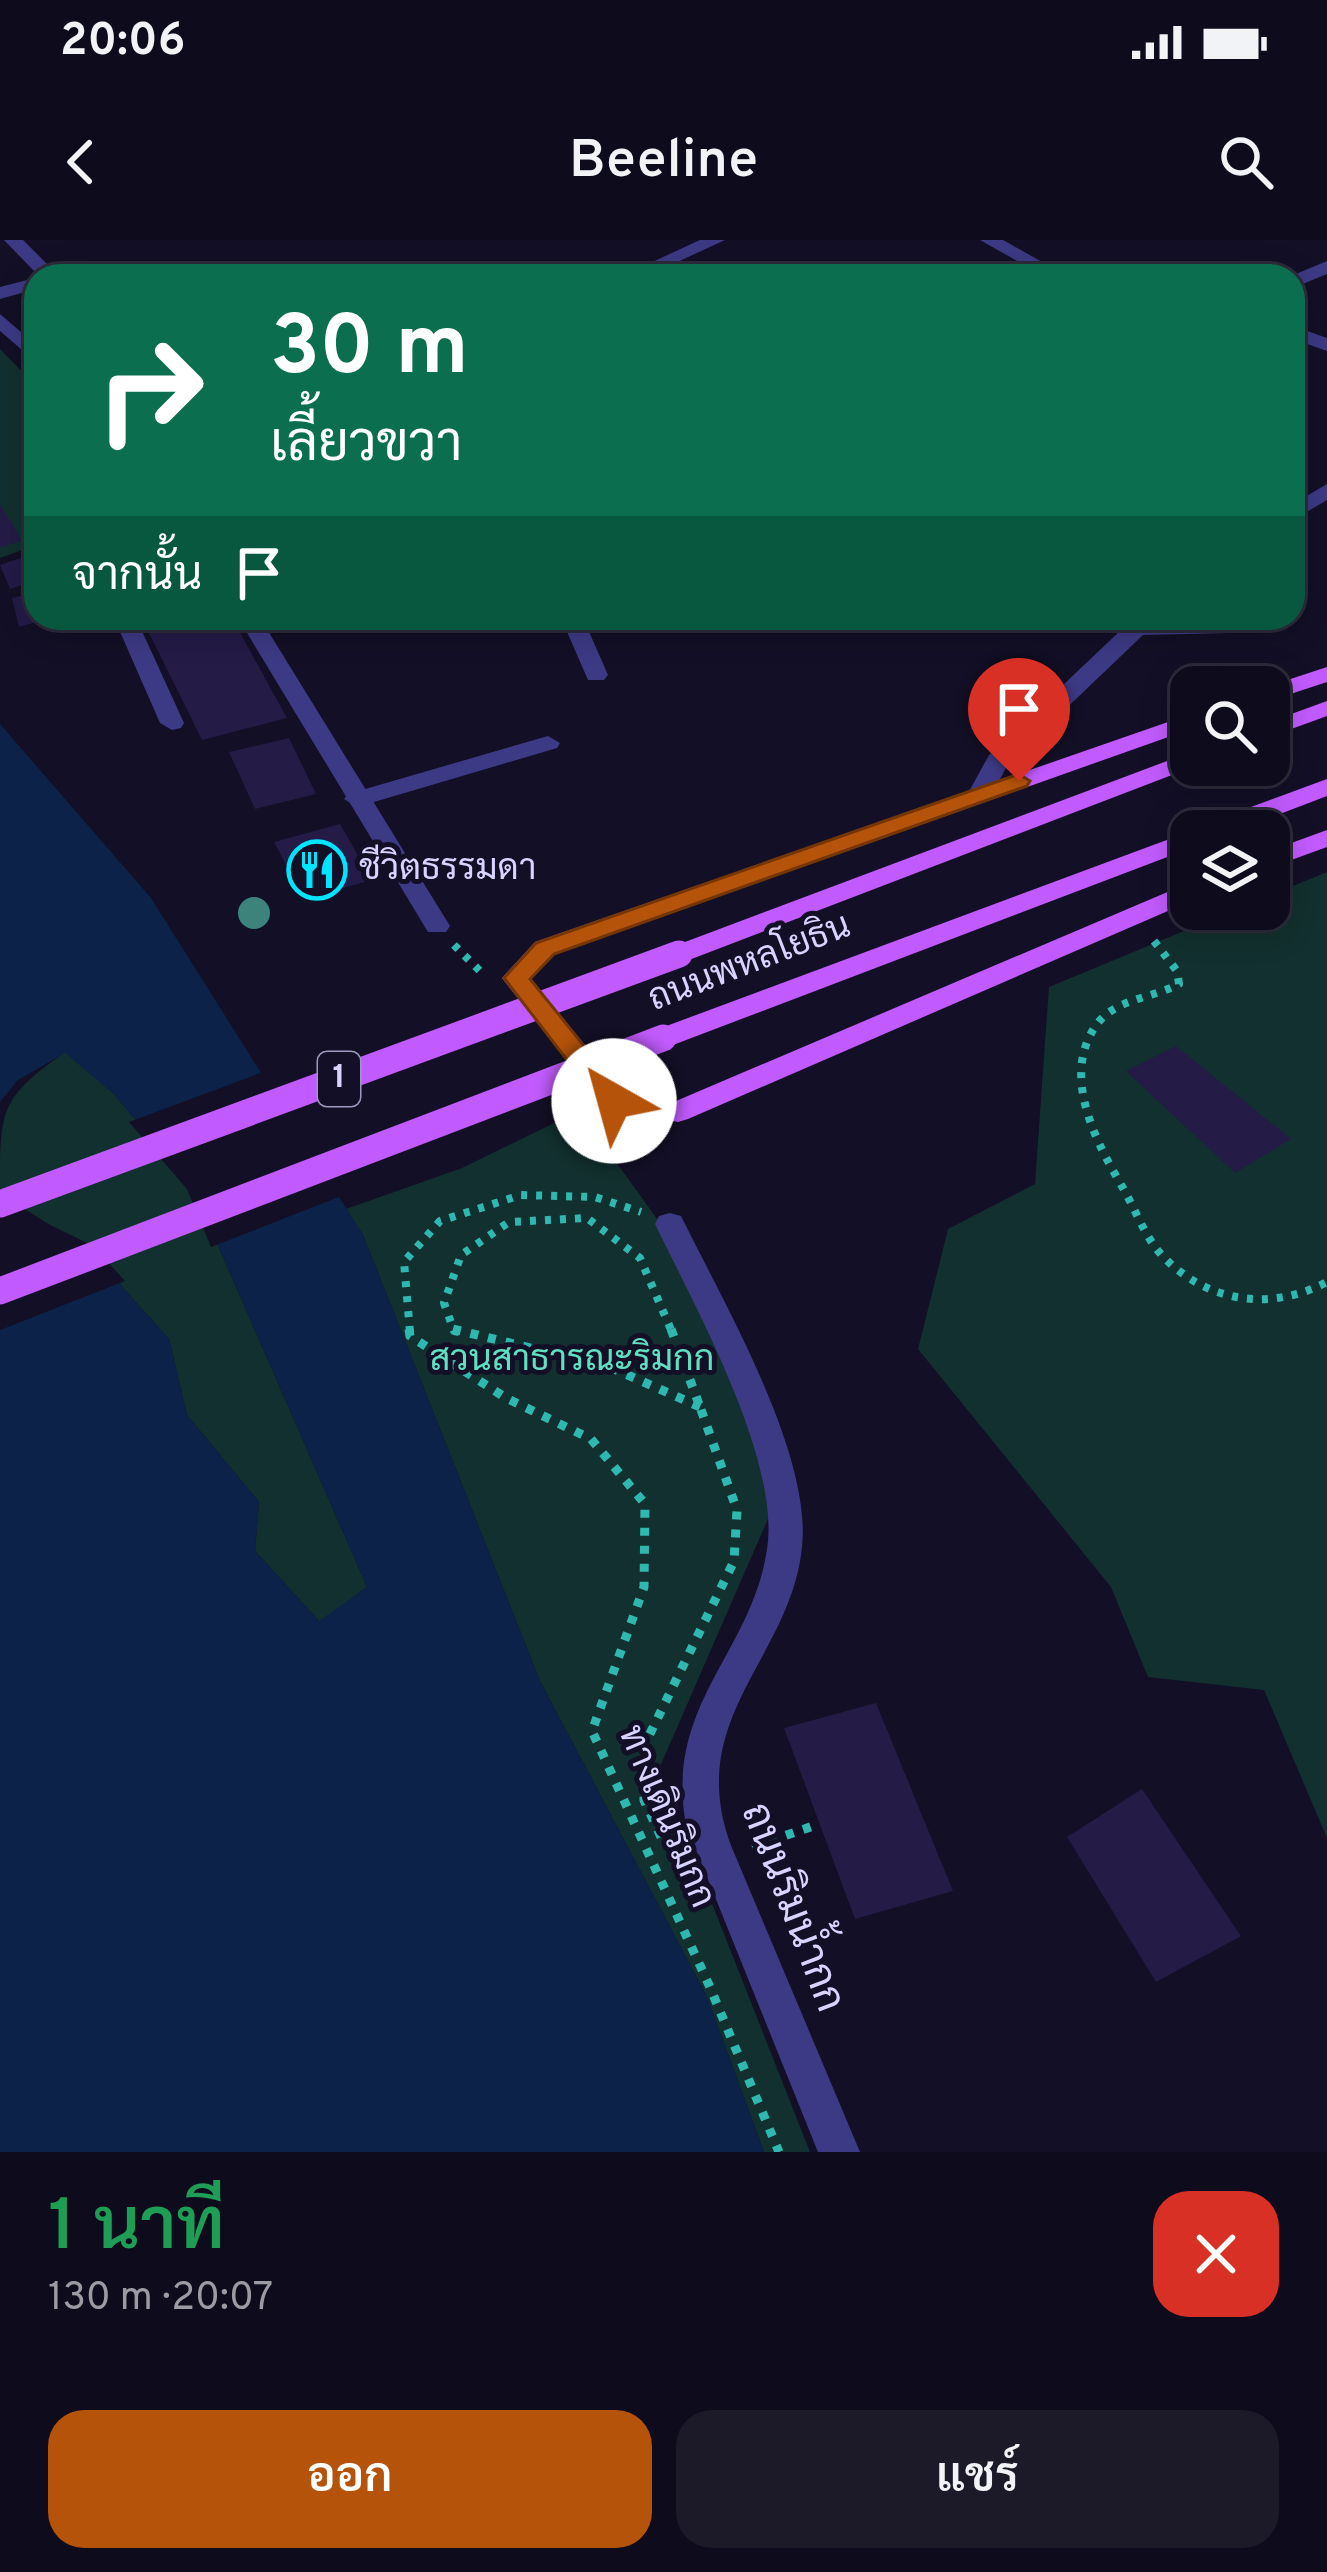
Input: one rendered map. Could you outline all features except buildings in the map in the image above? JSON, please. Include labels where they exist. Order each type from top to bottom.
[{"type":"main road","points":[[1290,687],[1327,674]]},
{"type":"main road","points":[[1290,722],[1327,708]]},
{"type":"main road","points":[[1170,728],[545,948],[516,978],[614,1101],[678,1112],[1170,899]]},
{"type":"main road","name":"ถนนพหลโยธิน","points":[[0,1204],[1170,767]]},
{"type":"main road","points":[[1266,810],[1327,787]]},
{"type":"main road","points":[[1290,852],[1327,838]]},
{"type":"main road","name":"ถนนพหลโยธิน","points":[[0,1291],[1170,846]]},
{"type":"street","points":[[13,240],[38,264]]},
{"type":"street","points":[[659,264],[716,240]]},
{"type":"street","points":[[989,240],[1035,264]]},
{"type":"street","points":[[0,320],[24,344]]},
{"type":"street","points":[[130,630],[172,723]]},
{"type":"street","points":[[256,630],[436,926]]},
{"type":"street","points":[[577,630],[596,675]]},
{"type":"street","points":[[980,795],[998,760],[1123,630]]},
{"type":"street","points":[[357,799],[548,743]]},
{"type":"street","name":"ถนนริมน้ำกก","points":[[670,1224],[715,1316],[781,1489],[785,1547],[765,1604],[716,1699],[700,1750],[703,1818],[839,2152]]},
{"type":"path","points":[[1133,913],[1177,971],[1179,984],[1111,1009],[1094,1028],[1080,1059],[1083,1100],[1110,1166],[1159,1252],[1202,1283],[1246,1301],[1295,1299],[1327,1282]]},
{"type":"path","points":[[436,926],[478,971],[516,978]]},
{"type":"path","name":"ทางเดินริมกก","points":[[670,1224],[595,1197],[521,1195],[440,1221],[404,1262],[410,1336],[506,1398],[591,1439],[645,1504],[644,1587],[592,1731],[709,1985],[779,2152]]},
{"type":"path","points":[[587,1219],[640,1258],[701,1407],[668,1388],[580,1356],[454,1331],[444,1304],[461,1255],[509,1222],[587,1219]]},
{"type":"path","points":[[719,1858],[819,1824]]},
{"type":"green space","points":[[0,349],[24,374],[24,549],[0,558]]},
{"type":"green space","points":[[1327,872],[1327,1838],[1264,1690],[1148,1677],[1111,1587],[918,1349],[948,1229],[1035,1184],[1049,987],[1186,930],[1290,930],[1290,887]]},
{"type":"green space","points":[[65,1052],[113,1093],[192,1186],[367,1587],[320,1622],[255,1551],[259,1502],[187,1415],[169,1339],[90,1251],[0,1193],[1,1141],[8,1108],[27,1082]]},
{"type":"green space","name":"สวนสาธารณะริมกก","points":[[579,1111],[697,1274],[781,1489],[659,1769],[810,2152],[764,2152],[707,1997],[540,1681],[363,1235],[346,1209],[462,1168]]},
{"type":"water","points":[[0,724],[151,898],[363,1235],[540,1681],[707,1997],[764,2152],[0,2152],[0,1206],[90,1251],[169,1339],[187,1415],[259,1502],[255,1551],[319,1621],[367,1587],[192,1186],[113,1093],[65,1053],[18,1080],[0,1102]]},
{"type":"pier","points":[[266,1071],[344,1195],[211,1247],[187,1189],[129,1122]]},
{"type":"pier","points":[[0,1200],[93,1246],[125,1281],[0,1330]]},
{"type":"place","name":"ชีวิตธรรมดา","points":[[317,870]]},
{"type":"route","points":[[614,1101],[516,978],[545,948],[1019,781]]}]
